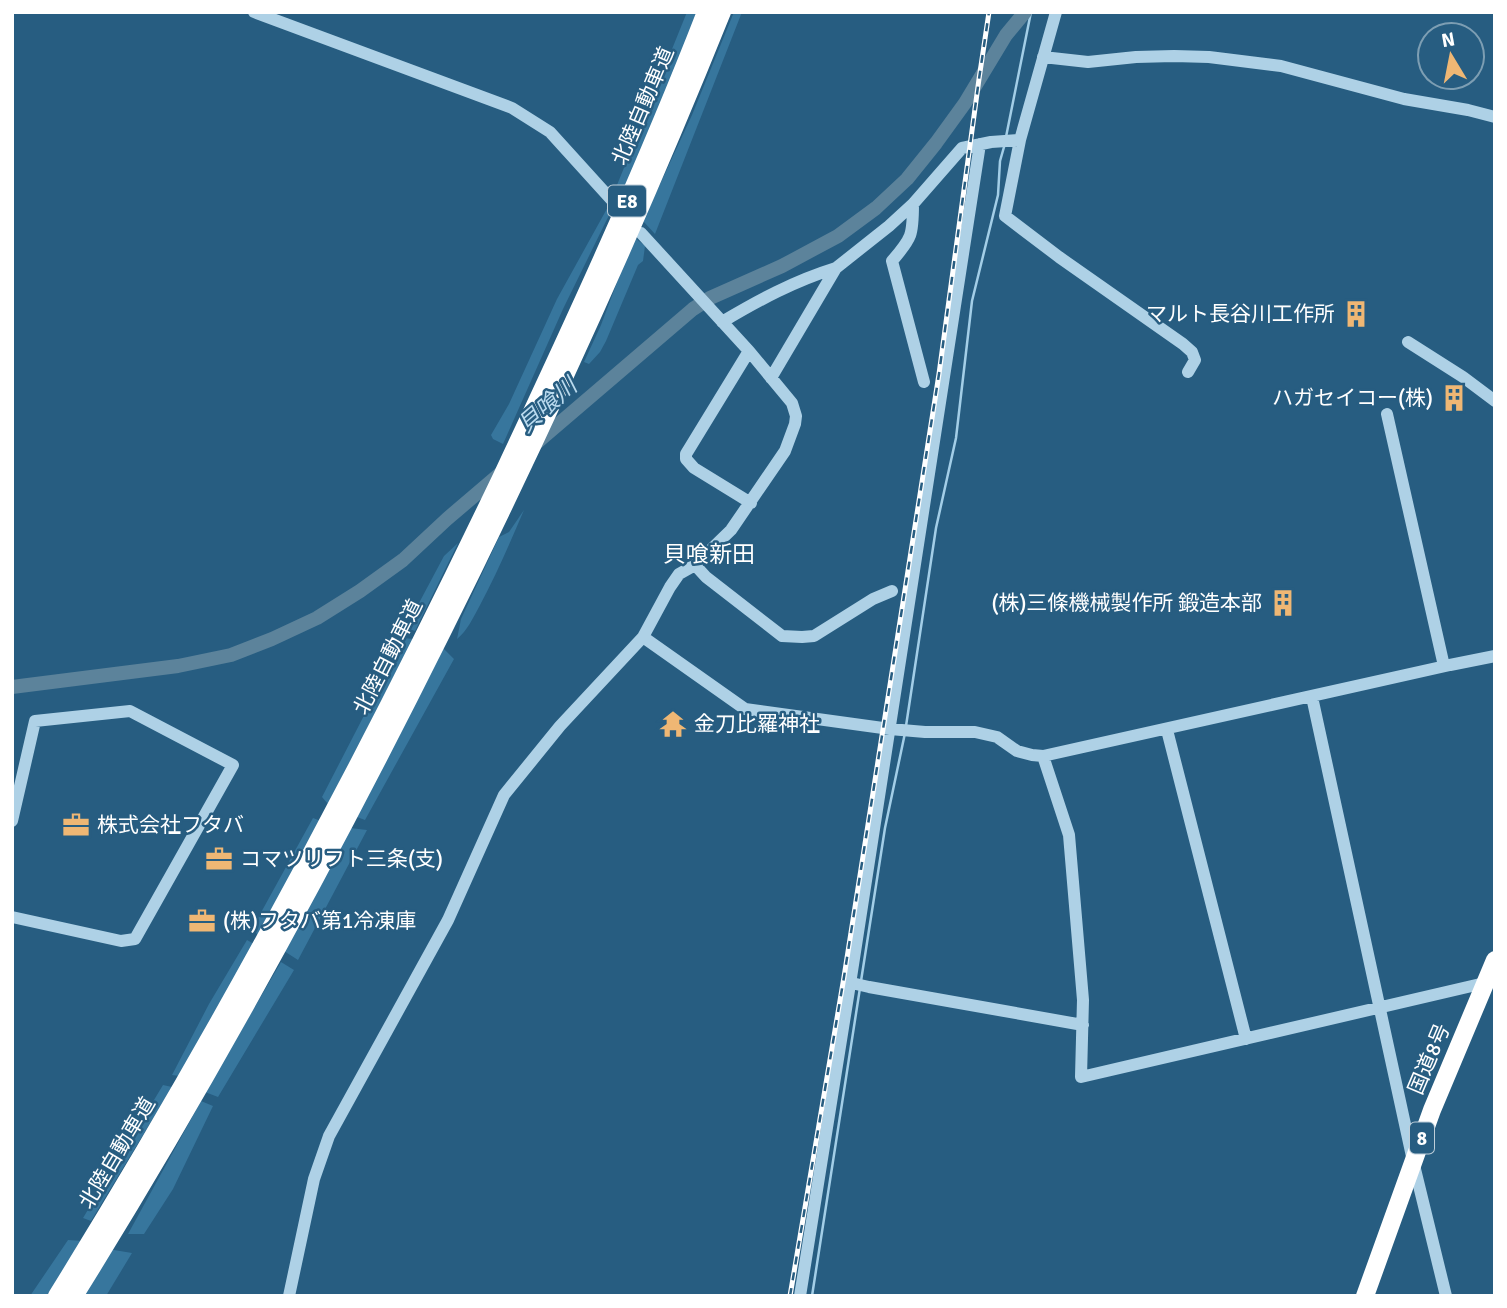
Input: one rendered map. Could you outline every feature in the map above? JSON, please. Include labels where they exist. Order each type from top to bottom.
[{"type":"highway","name":"北陸自動車道","points":[[57,1296],[152,1140],[267,937],[354,775],[543,389],[663,119],[706,12]]},
{"type":"highway","name":"北陸自動車道","points":[[74,1296],[173,1133],[278,948],[382,752],[491,533],[569,368],[722,12]]},
{"type":"highway","name":"国道8号","points":[[1365,1296],[1432,1111],[1490,982],[1495,960]]},
{"type":"street","points":[[254,12],[512,108],[534,120],[565,146],[618,207]]},
{"type":"street","points":[[1056,12],[1017,140],[1005,216],[1183,344],[1192,352],[1195,360],[1188,372]]},
{"type":"street","points":[[1043,57],[1088,62],[1186,56],[1281,66],[1404,99],[1495,117]]},
{"type":"street","points":[[771,378],[836,268],[890,226],[962,148],[1017,140]]},
{"type":"street","points":[[800,1296],[859,985],[890,729],[986,143]]},
{"type":"street","points":[[913,204],[909,241],[892,261],[924,382]]},
{"type":"street","points":[[289,1296],[314,1179],[329,1136],[449,920],[504,795],[560,726],[643,637],[680,574],[695,565],[731,530],[785,451],[795,424],[796,416],[792,403],[641,233]]},
{"type":"street","points":[[720,321],[767,295],[812,275],[836,268]]},
{"type":"street","points":[[1408,342],[1495,401]]},
{"type":"street","points":[[749,352],[686,454],[686,459],[694,468],[751,503]]},
{"type":"street","points":[[1387,414],[1444,666]]},
{"type":"street","points":[[695,565],[782,636],[814,636],[873,599],[892,591]]},
{"type":"street","points":[[643,637],[745,709],[890,729],[975,732],[997,737],[1017,751],[1043,756],[1495,656]]},
{"type":"street","points":[[1312,696],[1413,1161],[1446,1296]]},
{"type":"street","points":[[12,821],[35,721],[130,711],[233,765],[135,939],[121,941],[12,917]]},
{"type":"street","points":[[1167,730],[1246,1039]]},
{"type":"street","points":[[1043,756],[1069,835],[1083,1000],[1081,1077],[1490,982]]},
{"type":"street","points":[[859,985],[1083,1025]]},
{"type":"shaded area","points":[[687,12],[698,12],[622,196],[615,190]]},
{"type":"shaded area","points":[[734,12],[742,12],[655,234],[643,221],[692,115]]},
{"type":"shaded area","points":[[609,205],[614,205],[563,309],[503,444],[491,435],[509,404],[557,299]]},
{"type":"shaded area","points":[[634,237],[645,246],[643,261],[638,265],[606,341],[589,364],[584,362]]},
{"type":"shaded area","points":[[524,510],[470,624],[457,639],[461,619],[499,537],[509,532]]},
{"type":"shaded area","points":[[458,543],[415,631],[409,629],[411,618],[444,556]]},
{"type":"shaded area","points":[[404,638],[413,639],[328,804],[322,797]]},
{"type":"shaded area","points":[[443,648],[454,659],[365,820],[357,817]]},
{"type":"shaded area","points":[[313,818],[321,821],[259,936],[252,929]]},
{"type":"shaded area","points":[[350,828],[367,830],[298,960],[284,951]]},
{"type":"shaded area","points":[[247,940],[254,944],[179,1076],[172,1075],[209,1004]]},
{"type":"shaded area","points":[[281,962],[294,970],[218,1097],[205,1092]]},
{"type":"shaded area","points":[[163,1085],[172,1087],[91,1221],[83,1218]]},
{"type":"shaded area","points":[[201,1101],[213,1106],[173,1189],[144,1234],[128,1234]]},
{"type":"shaded area","points":[[68,1240],[83,1241],[47,1296],[30,1296]]},
{"type":"shaded area","points":[[108,1249],[132,1253],[106,1296],[79,1296]]},
{"type":"waterway","name":"貝喰川","points":[[534,445],[693,309],[710,298],[782,266],[838,236],[876,208],[907,179],[936,143],[965,103],[1006,35],[1025,12]]},
{"type":"waterway","points":[[1006,137],[1031,12]]},
{"type":"waterway","points":[[906,726],[936,528],[956,438],[972,301],[998,195],[1000,161],[1004,147]]},
{"type":"waterway","name":"貝喰川","points":[[12,687],[178,666],[231,655],[272,639],[317,618],[403,560],[502,472]]},
{"type":"waterway","points":[[861,981],[885,828],[905,733]]},
{"type":"waterway","points":[[812,1296],[860,988]]},
{"type":"railway","points":[[790,1296],[844,977],[939,374],[989,12]]},
{"type":"place","name":"マルト長谷川工作所","points":[[1356,314]]},
{"type":"place","name":"ハガセイコー(株)","points":[[1454,398]]},
{"type":"place","name":"(株)三條機械製作所 鍛造本部","points":[[1283,603]]},
{"type":"place","name":"金刀比羅神社","points":[[673,724]]},
{"type":"place","name":"株式会社フタバ","points":[[76,825]]},
{"type":"place","name":"コマツリフト三条(支)","points":[[219,859]]},
{"type":"place","name":"(株)フタバ第1冷凍庫","points":[[202,921]]},
{"type":"district","name":"貝喰新田","points":[[709,554]]}]
